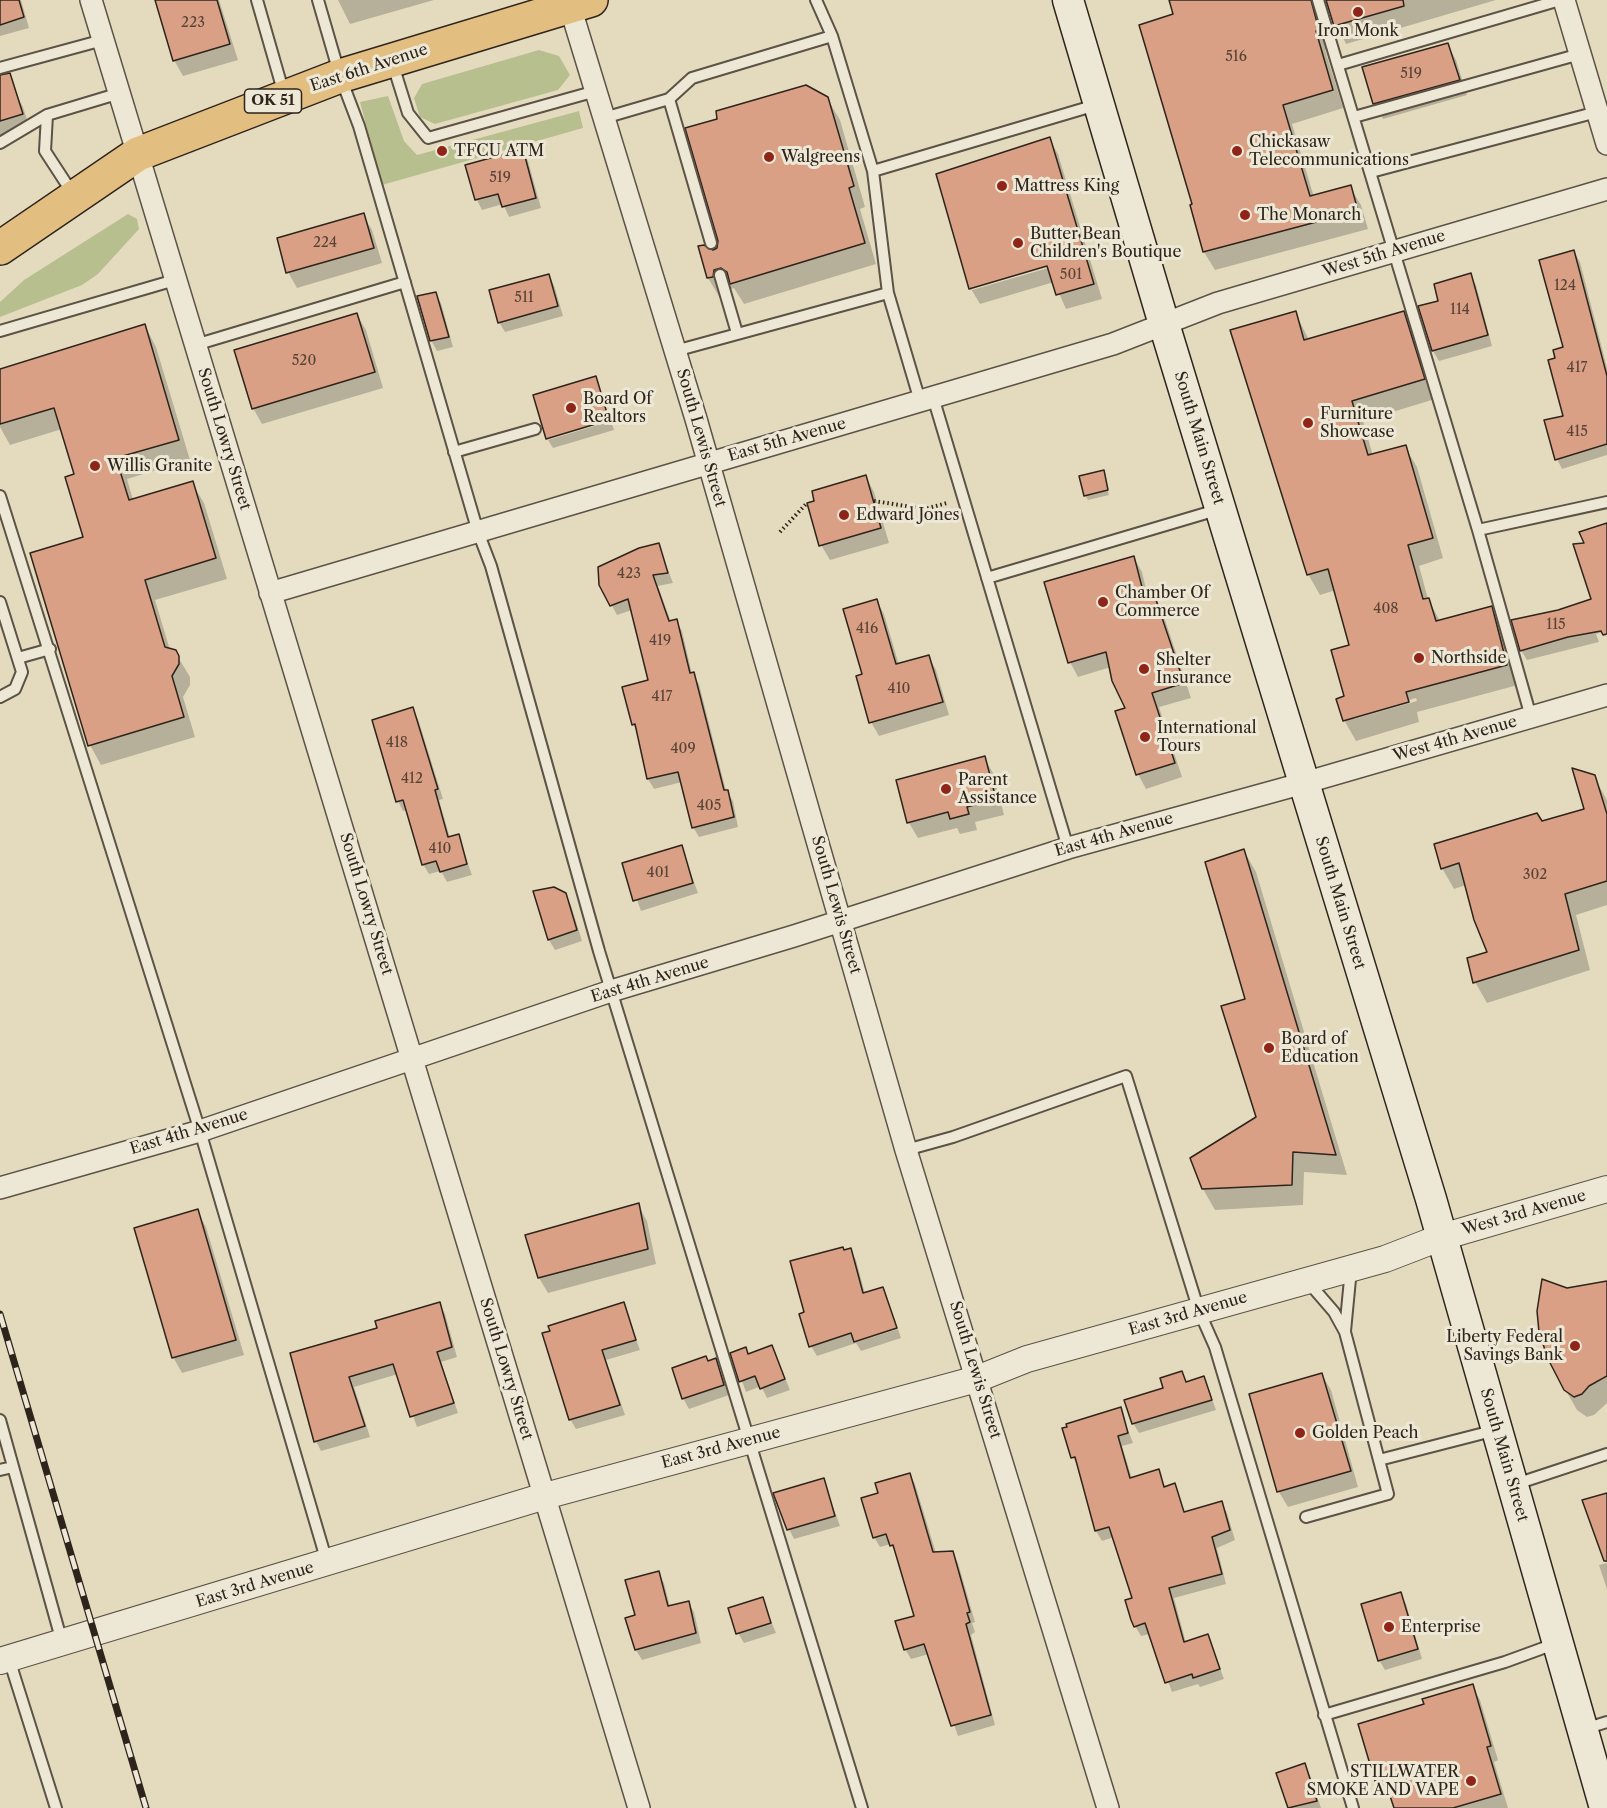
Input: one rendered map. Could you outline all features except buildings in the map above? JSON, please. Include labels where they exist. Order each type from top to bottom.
[{"type":"highway","name":"East 6th Avenue","points":[[5,241],[138,154],[340,76],[577,2]]},
{"type":"main road","name":"South Main Street","points":[[1068,0],[1164,324],[1442,1237],[1558,1643],[1594,1726],[1603,1790]]},
{"type":"street","name":"South Lowry Street","points":[[91,0],[270,593],[414,1057],[639,1808]]},
{"type":"street","points":[[1562,0],[1602,118],[1607,144]]},
{"type":"street","name":"South Lewis Street","points":[[577,2],[596,91],[675,351],[906,1150],[1108,1808]]},
{"type":"street","name":"West 5th Avenue","points":[[1164,324],[1218,303],[1607,189]]},
{"type":"street","name":"East 5th Avenue","points":[[270,593],[1113,344],[1164,324]]},
{"type":"street","name":"West 4th Avenue","points":[[1304,783],[1607,695]]},
{"type":"street","name":"East 4th Avenue","points":[[0,1188],[200,1131],[612,991],[794,936],[841,919],[1068,848],[1304,783]]},
{"type":"street","name":"West 3rd Avenue","points":[[1442,1237],[1607,1188]]},
{"type":"street","name":"East 3rd Avenue","points":[[5,1660],[546,1497],[751,1439],[977,1379],[1027,1359],[1385,1259],[1442,1237]]},
{"type":"lane","points":[[257,0],[285,97]]},
{"type":"lane","points":[[318,0],[340,76],[359,126],[478,532],[491,566],[612,991],[751,1439],[862,1808]]},
{"type":"lane","points":[[816,0],[832,36],[873,171],[888,292],[963,498],[1068,848]]},
{"type":"lane","points":[[1318,0],[1478,530],[1531,717]]},
{"type":"lane","points":[[1338,65],[1562,0]]},
{"type":"lane","points":[[604,118],[669,99],[692,78],[832,36]]},
{"type":"lane","points":[[0,68],[103,40]]},
{"type":"lane","points":[[1354,117],[1580,54]]},
{"type":"lane","points":[[392,59],[408,113],[428,138],[596,91]]},
{"type":"lane","points":[[0,143],[47,115],[120,93]]},
{"type":"lane","points":[[669,99],[711,243]]},
{"type":"lane","points":[[873,171],[1099,104]]},
{"type":"lane","points":[[47,115],[45,150],[75,197]]},
{"type":"lane","points":[[1371,172],[1602,118]]},
{"type":"lane","points":[[720,275],[737,333]]},
{"type":"lane","points":[[0,331],[175,280]]},
{"type":"lane","points":[[195,345],[405,282]]},
{"type":"lane","points":[[675,351],[888,292]]},
{"type":"lane","points":[[454,452],[535,429]]},
{"type":"lane","points":[[1,501],[50,649],[200,1131],[327,1562]]},
{"type":"lane","points":[[1478,530],[1607,502]]},
{"type":"lane","points":[[987,578],[1220,509]]},
{"type":"lane","points":[[0,602],[22,672],[15,689],[0,697]]},
{"type":"lane","points":[[18,658],[50,649]]},
{"type":"lane","points":[[906,1150],[952,1137],[1126,1076],[1198,1311],[1215,1347],[1353,1808]]},
{"type":"lane","points":[[1345,1332],[1351,1268]]},
{"type":"lane","points":[[1306,1517],[1388,1494],[1345,1332],[1322,1295],[1307,1280]]},
{"type":"lane","points":[[0,1420],[62,1642]]},
{"type":"lane","points":[[1379,1461],[1497,1430]]},
{"type":"lane","points":[[1513,1485],[1607,1454]]},
{"type":"lane","points":[[0,1470],[13,1467]]},
{"type":"lane","points":[[1324,1715],[1505,1662],[1558,1643]]},
{"type":"lane","points":[[5,1660],[56,1808]]},
{"type":"path","points":[[874,501],[925,509],[963,498]]},
{"type":"path","points":[[780,532],[807,503]]},
{"type":"green space","points":[[539,50],[559,56],[570,75],[558,90],[435,124],[420,117],[414,98],[422,84]]},
{"type":"green space","points":[[388,96],[404,141],[417,155],[579,111],[583,128],[382,185],[360,102]]},
{"type":"green space","points":[[128,214],[137,219],[139,229],[98,274],[82,285],[0,317],[0,302],[24,280]]},
{"type":"railway","points":[[0,1314],[146,1808]]},
{"type":"place","name":"Iron Monk","points":[[1358,12]]},
{"type":"place","name":"TFCU ATM","points":[[442,151]]},
{"type":"place","name":"Chickasaw Telecommunications","points":[[1237,151]]},
{"type":"place","name":"Walgreens","points":[[769,157]]},
{"type":"place","name":"Mattress King","points":[[1002,186]]},
{"type":"place","name":"The Monarch","points":[[1245,215]]},
{"type":"place","name":"Butter Bean Children's Boutique","points":[[1018,243]]},
{"type":"place","name":"Board Of Realtors","points":[[571,408]]},
{"type":"place","name":"Furniture Showcase","points":[[1308,423]]},
{"type":"place","name":"Willis Granite","points":[[95,466]]},
{"type":"place","name":"Edward Jones","points":[[844,515]]},
{"type":"place","name":"Chamber Of Commerce","points":[[1103,602]]},
{"type":"place","name":"Northside","points":[[1419,658]]},
{"type":"place","name":"Shelter Insurance","points":[[1144,669]]},
{"type":"place","name":"International Tours","points":[[1145,737]]},
{"type":"place","name":"Parent Assistance","points":[[946,789]]},
{"type":"place","name":"Board of Education","points":[[1269,1048]]},
{"type":"place","name":"Liberty Federal Savings Bank","points":[[1575,1346]]},
{"type":"place","name":"Golden Peach","points":[[1300,1433]]},
{"type":"place","name":"Enterprise","points":[[1389,1627]]},
{"type":"place","name":"STILLWATER SMOKE AND VAPE","points":[[1471,1781]]}]
